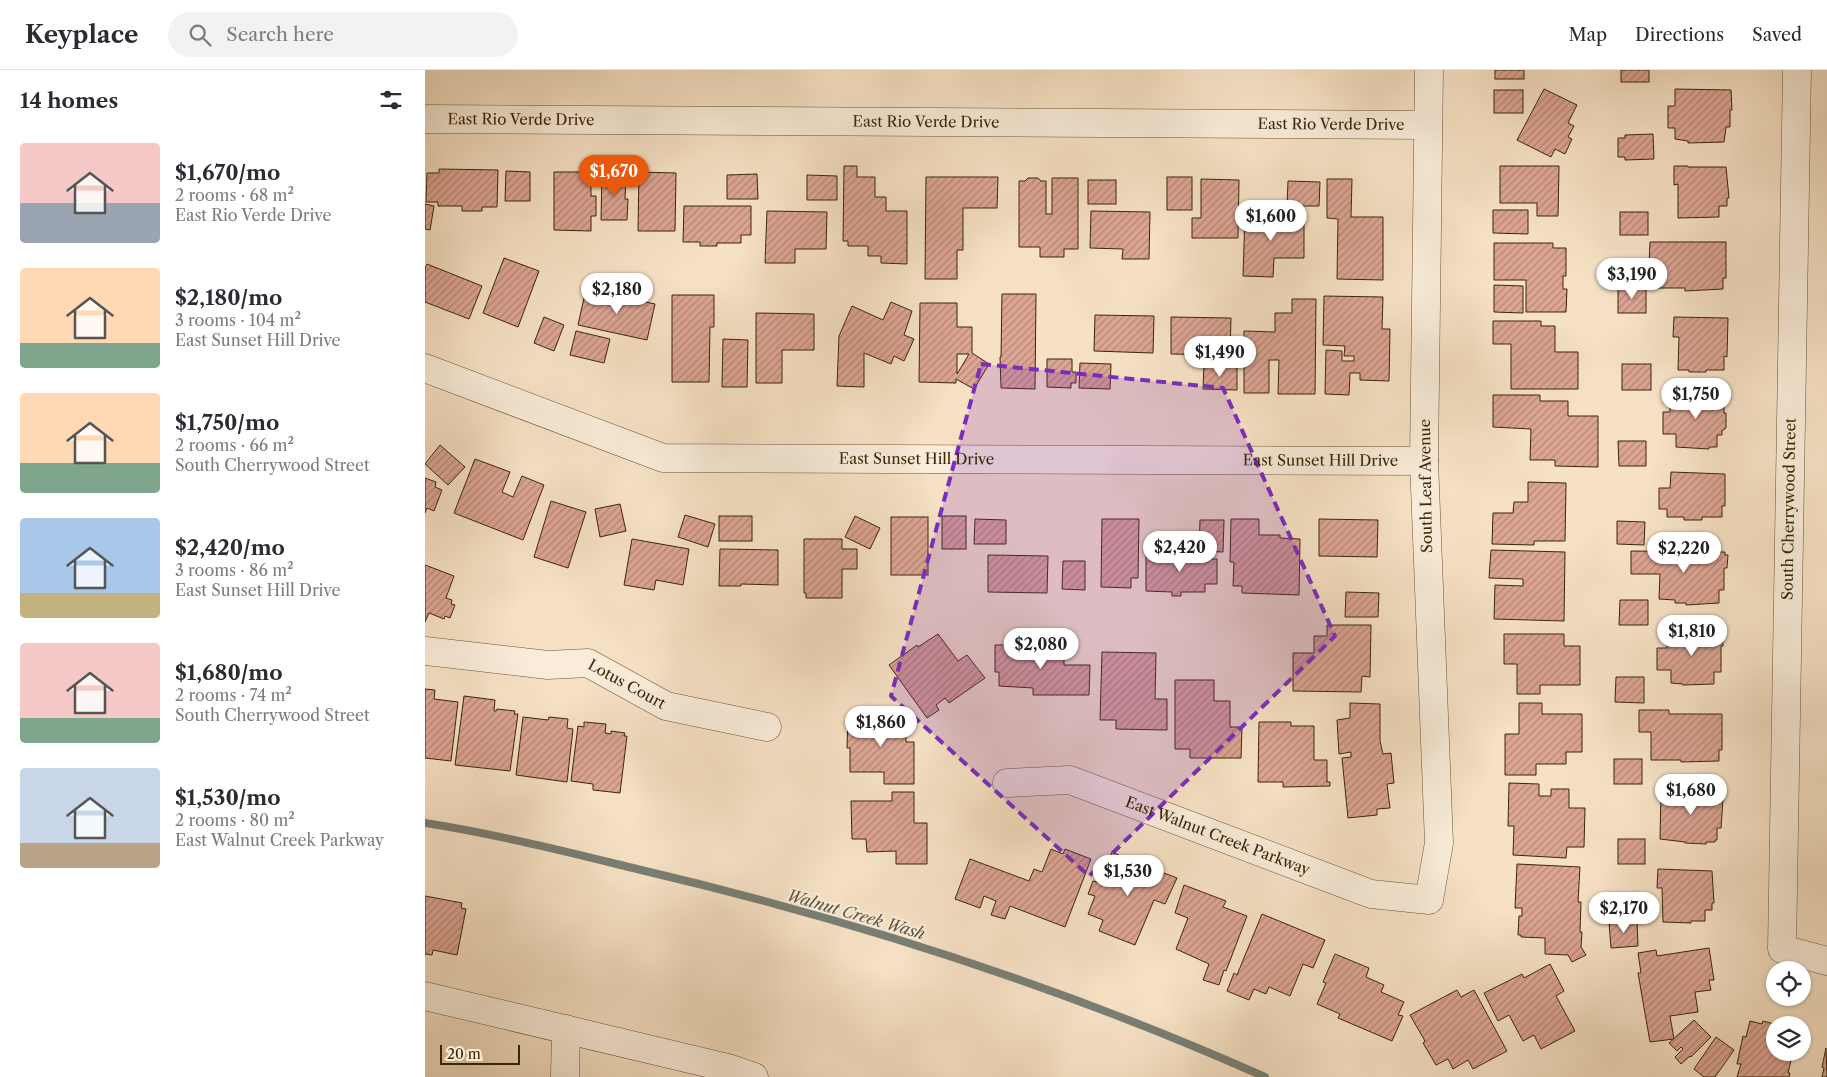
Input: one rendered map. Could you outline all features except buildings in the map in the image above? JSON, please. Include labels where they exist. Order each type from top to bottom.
[{"type":"street","name":"South Leaf Avenue","points":[[1429,70],[1424,461],[1439,842],[1429,900]]},
{"type":"street","name":"South Cherrywood Street","points":[[1797,70],[1782,949],[1827,961]]},
{"type":"street","name":"East Rio Verde Drive","points":[[425,119],[1427,125]]},
{"type":"street","name":"East Sunset Hill Drive","points":[[425,368],[663,458],[1424,461]]},
{"type":"street","name":"Lotus Court","points":[[425,651],[548,665],[588,663],[666,706],[767,727]]},
{"type":"street","name":"East Walnut Creek Parkway","points":[[1007,783],[1070,780],[1371,894],[1429,900]]},
{"type":"street","points":[[425,996],[728,1068],[753,1077]]},
{"type":"street","points":[[565,1077],[566,1029]]},
{"type":"highlighted area","points":[[981,364],[1223,388],[1335,636],[1089,876],[891,696]]},
{"type":"waterway","name":"Walnut Creek Wash","points":[[425,823],[505,838],[637,869],[797,910],[876,933],[1034,985],[1189,1044],[1265,1077]]}]
